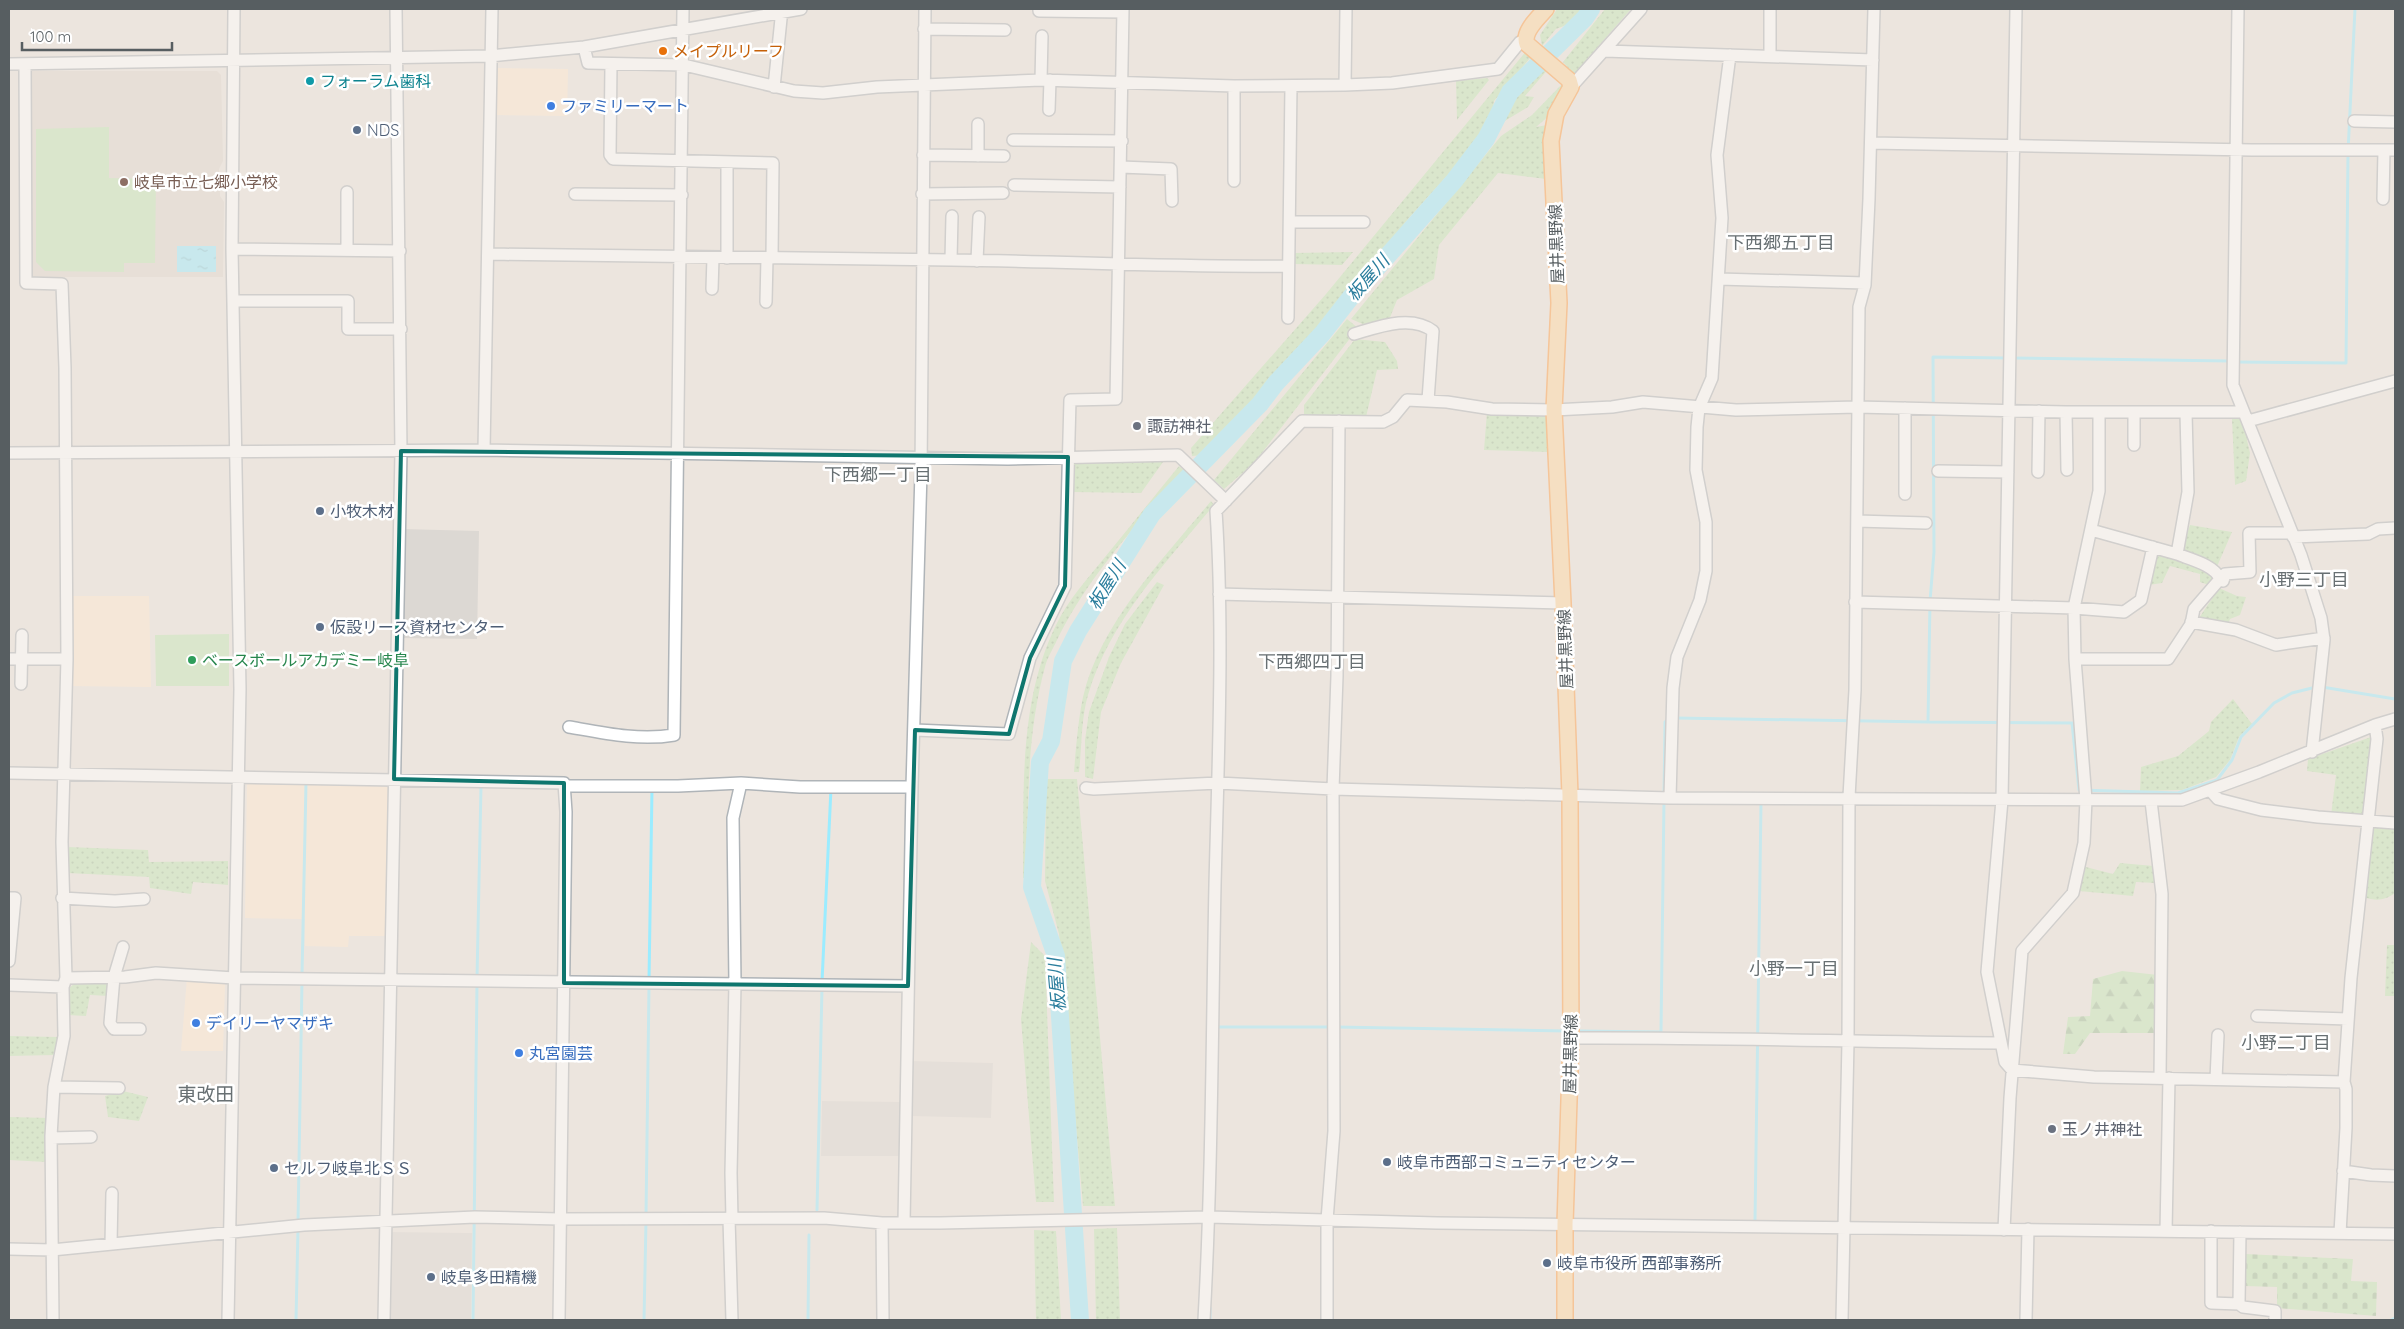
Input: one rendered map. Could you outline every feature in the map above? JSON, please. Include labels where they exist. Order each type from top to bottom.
[{"type":"main road","points":[[1546,9],[1526,33],[1526,42],[1570,83]]},
{"type":"main road","name":"屋井黒野線","points":[[1565,1320],[1565,1224],[1570,1038],[1570,795],[1564,603],[1554,410],[1559,303],[1552,141],[1556,114],[1570,83]]},
{"type":"street","points":[[228,1320],[240,689],[232,249],[234,9]]},
{"type":"street","points":[[384,1320],[401,451],[400,251],[395,57],[396,9]]},
{"type":"street","points":[[484,450],[492,9]]},
{"type":"street","points":[[569,727],[613,734],[658,738],[674,735],[684,66],[683,9]]},
{"type":"street","points":[[9,64],[490,56],[584,47],[782,10],[801,9]]},
{"type":"street","points":[[904,1222],[920,458],[922,194],[926,86],[925,9]]},
{"type":"street","points":[[914,730],[1009,734],[1030,658],[1065,586],[1070,400],[1116,399],[1120,264],[1123,10],[1039,11],[1039,9]]},
{"type":"street","points":[[1345,85],[1346,9]]},
{"type":"street","points":[[1570,83],[1605,51],[1641,9]]},
{"type":"street","points":[[1770,9],[1770,55]]},
{"type":"street","points":[[1842,1320],[1848,1042],[1849,797],[1855,690],[1859,307],[1865,283],[1874,9]]},
{"type":"street","points":[[2016,9],[2002,800],[1987,972],[2005,1062],[2012,1070],[2094,1077],[2344,1082]]},
{"type":"street","points":[[2238,9],[2233,385],[2313,588],[2324,638],[2312,752]]},
{"type":"street","points":[[774,87],[782,10]]},
{"type":"street","points":[[924,29],[1005,30]]},
{"type":"street","points":[[1042,36],[1049,110]]},
{"type":"street","points":[[584,47],[588,63],[684,66],[774,87],[823,93],[877,87],[926,86],[986,81],[1045,80],[1234,86],[1392,83],[1498,69],[1520,42],[1526,42]]},
{"type":"street","points":[[1605,51],[1770,55],[1873,60]]},
{"type":"street","points":[[1670,798],[1672,688],[1678,657],[1700,600],[1706,571],[1706,522],[1696,470],[1699,408],[1712,378],[1722,218],[1717,155],[1730,55]]},
{"type":"street","points":[[610,64],[610,155],[613,158],[773,163],[766,302]]},
{"type":"street","points":[[25,65],[26,283],[62,284],[65,368],[64,454],[67,659],[62,842],[65,983],[64,1036],[54,1087],[51,1138],[53,1320]]},
{"type":"street","points":[[1234,86],[1234,181]]},
{"type":"street","points":[[1288,318],[1291,86]]},
{"type":"street","points":[[2354,121],[2395,122]]},
{"type":"street","points":[[978,124],[978,156]]},
{"type":"street","points":[[1013,140],[1122,141]]},
{"type":"street","points":[[1871,143],[2390,150],[2383,199]]},
{"type":"street","points":[[923,154],[1004,156]]},
{"type":"street","points":[[727,162],[727,258]]},
{"type":"street","points":[[1121,167],[1171,169],[1172,201]]},
{"type":"street","points":[[1014,184],[1120,187]]},
{"type":"street","points":[[347,192],[347,250]]},
{"type":"street","points":[[922,194],[1003,193]]},
{"type":"street","points":[[575,194],[682,195]]},
{"type":"street","points":[[951,260],[952,216]]},
{"type":"street","points":[[977,261],[978,217]]},
{"type":"street","points":[[1290,222],[1364,222]]},
{"type":"street","points":[[232,249],[400,251]]},
{"type":"street","points":[[488,254],[951,260],[1206,267],[1288,266]]},
{"type":"street","points":[[712,289],[713,258]]},
{"type":"street","points":[[1719,279],[1865,283]]},
{"type":"street","points":[[233,301],[348,302],[348,329],[401,329]]},
{"type":"street","points":[[1354,334],[1393,323],[1419,325],[1433,331],[1428,400]]},
{"type":"street","points":[[1204,1320],[1209,1217],[1218,783],[1219,594],[1216,511],[1222,499],[1302,421],[1383,422],[1393,417],[1407,400],[1428,400],[1492,409],[1554,410],[1612,408],[1643,402],[1736,410],[1858,407],[2186,413],[2245,417],[2395,381]]},
{"type":"street","points":[[1905,408],[1905,494]]},
{"type":"street","points":[[2038,411],[2038,472]]},
{"type":"street","points":[[2066,412],[2066,470]]},
{"type":"street","points":[[2004,1230],[2012,1070],[2022,951],[2073,893],[2084,843],[2086,800],[2075,659],[2074,608],[2099,491],[2099,412]]},
{"type":"street","points":[[2134,412],[2134,444]]},
{"type":"street","points":[[2176,554],[2188,492],[2186,413]]},
{"type":"street","points":[[1327,1320],[1328,1220],[1334,1131],[1333,789],[1338,596],[1339,421]]},
{"type":"street","points":[[9,453],[484,450],[920,458],[1068,458],[1178,455],[1222,499]]},
{"type":"street","points":[[1938,471],[2008,472]]},
{"type":"street","points":[[1857,521],[1926,522]]},
{"type":"street","points":[[2075,659],[2168,659],[2191,622],[2194,609],[2220,579],[2223,581],[2225,574],[2250,572],[2249,533],[2292,535],[2368,534],[2378,529],[2395,528]]},
{"type":"street","points":[[2091,530],[2176,554],[2209,568],[2218,574],[2220,579]]},
{"type":"street","points":[[1855,602],[2074,608],[2124,612],[2141,600],[2153,547]]},
{"type":"street","points":[[1219,594],[1564,603]]},
{"type":"street","points":[[2191,622],[2236,630],[2276,645],[2324,638]]},
{"type":"street","points":[[21,684],[22,634]]},
{"type":"street","points":[[9,659],[67,659]]},
{"type":"street","points":[[1086,788],[1218,783],[1333,789],[1670,798],[1849,797],[2152,802],[2182,800],[2312,752],[2374,725],[2395,719]]},
{"type":"street","points":[[2340,1233],[2346,1089],[2344,1082],[2348,1019],[2377,739],[2374,725]]},
{"type":"street","points":[[9,773],[394,779],[564,783],[566,786],[741,783],[808,788],[912,787]]},
{"type":"street","points":[[559,1320],[566,812],[564,783]]},
{"type":"street","points":[[732,1320],[731,1173],[735,984],[733,818],[741,783]]},
{"type":"street","points":[[2210,790],[2218,799],[2261,810],[2395,823]]},
{"type":"street","points":[[2152,802],[2162,894],[2166,1231]]},
{"type":"street","points":[[9,898],[15,898],[9,961]]},
{"type":"street","points":[[62,898],[115,901],[144,899]]},
{"type":"street","points":[[123,947],[114,977],[111,1028],[140,1029]]},
{"type":"street","points":[[9,985],[65,983],[156,973],[234,978],[390,978],[564,983],[908,986]]},
{"type":"street","points":[[2257,1016],[2348,1019]]},
{"type":"street","points":[[2216,1079],[2218,1035]]},
{"type":"street","points":[[1570,1038],[1668,1037],[1848,1042],[2000,1043]]},
{"type":"street","points":[[54,1087],[119,1088]]},
{"type":"street","points":[[51,1138],[90,1137]]},
{"type":"street","points":[[2343,1171],[2395,1176]]},
{"type":"street","points":[[111,1244],[112,1193]]},
{"type":"street","points":[[9,1249],[52,1250],[304,1225],[475,1217],[559,1219],[824,1218],[882,1223],[1119,1217],[1209,1217],[1843,1228],[2395,1234]]},
{"type":"street","points":[[882,1223],[883,1320]]},
{"type":"street","points":[[2026,1320],[2028,1229]]},
{"type":"street","points":[[2211,1232],[2211,1303],[2239,1304],[2243,1307],[2275,1311],[2275,1320]]},
{"type":"street","points":[[2239,1304],[2240,1232]]},
{"type":"highlighted area","points":[[401,451],[1068,457],[1065,586],[1030,658],[1009,734],[915,730],[908,986],[564,983],[564,783],[394,779]]},
{"type":"shaded area","points":[[494,68],[568,69],[567,116],[493,115]]},
{"type":"shaded area","name":"岐阜市立七郷小学校","points":[[31,71],[217,71],[221,75],[223,161],[219,169],[220,196],[224,202],[223,277],[29,277],[29,73]]},
{"type":"shaded area","points":[[401,529],[479,531],[477,639],[400,638]]},
{"type":"shaded area","points":[[70,596],[149,596],[151,687],[70,686]]},
{"type":"shaded area","points":[[247,781],[383,783],[389,789],[386,936],[349,936],[348,947],[305,946],[305,919],[245,918]]},
{"type":"shaded area","points":[[187,978],[220,981],[225,984],[223,1051],[181,1051]]},
{"type":"shaded area","points":[[912,1061],[993,1063],[991,1118],[910,1116]]},
{"type":"shaded area","points":[[822,1101],[904,1102],[903,1156],[821,1156]]},
{"type":"shaded area","name":"岐阜多田精機","points":[[391,1232],[472,1233],[471,1320],[390,1320]]},
{"type":"green space","points":[[1557,9],[1590,9],[1585,18],[1556,29],[1542,46],[1540,35]]},
{"type":"green space","points":[[1605,9],[1631,9],[1574,74],[1563,62]]},
{"type":"green space","points":[[1527,50],[1531,57],[1494,101],[1491,123],[1480,147],[1446,177],[1409,218],[1360,280],[1326,317],[1315,335],[1228,431],[1204,455],[1192,456],[1191,448],[1326,294]]},
{"type":"green space","points":[[1550,67],[1525,96],[1534,97],[1528,107],[1503,122],[1497,118],[1507,99],[1518,86],[1539,71]]},
{"type":"green space","points":[[1487,78],[1489,80],[1457,120],[1456,81]]},
{"type":"green space","points":[[1565,81],[1564,103],[1536,127],[1547,125],[1546,179],[1498,173],[1439,245],[1434,279],[1397,300],[1389,320],[1365,325],[1351,319],[1501,136],[1532,115]]},
{"type":"green space","points":[[109,127],[109,178],[156,179],[155,263],[124,263],[124,272],[45,271],[36,262],[36,129]]},
{"type":"green space","points":[[1353,252],[1342,265],[1292,264],[1293,253]]},
{"type":"green space","points":[[1347,319],[1358,328],[1254,463],[1224,489],[1214,480]]},
{"type":"green space","points":[[1355,339],[1385,342],[1397,361],[1398,369],[1377,370],[1366,417],[1304,415],[1304,405]]},
{"type":"green space","points":[[1487,412],[1547,416],[1548,452],[1484,450]]},
{"type":"green space","points":[[2238,418],[2245,422],[2250,439],[2247,440],[2250,453],[2246,481],[2235,485],[2232,419]]},
{"type":"green space","points":[[1071,461],[1163,462],[1141,493],[1071,492]]},
{"type":"green space","points":[[1179,466],[1186,472],[1132,530],[1098,573],[1069,617],[1047,660],[1039,693],[1031,746],[1027,878],[1023,878],[1024,782],[1029,717],[1044,655],[1056,625],[1072,598]]},
{"type":"green space","points":[[1211,501],[1214,505],[1158,571],[1125,617],[1110,642],[1088,695],[1083,723],[1079,772],[1074,772],[1078,725],[1083,697],[1091,670],[1104,643],[1119,617],[1154,569]]},
{"type":"green space","points":[[2190,525],[2232,532],[2209,585],[2200,582],[2200,574],[2170,566],[2162,583],[2149,585],[2155,554],[2178,559]]},
{"type":"green space","points":[[1157,582],[1164,585],[1121,663],[1101,712],[1093,779],[1085,777],[1085,740],[1089,712],[1109,657],[1125,624]]},
{"type":"green space","points":[[2219,588],[2237,596],[2246,597],[2240,615],[2230,619],[2227,627],[2197,621]]},
{"type":"green space","name":"ベースボールアカデミー岐阜","points":[[229,634],[229,686],[156,686],[155,635]]},
{"type":"green space","points":[[2233,699],[2252,724],[2239,737],[2230,760],[2216,777],[2182,790],[2140,791],[2141,767],[2178,756],[2209,731],[2211,722]]},
{"type":"green space","points":[[2374,736],[2364,819],[2331,815],[2336,775],[2307,771],[2308,759]]},
{"type":"green space","points":[[1046,779],[1077,779],[1115,1206],[1083,1206],[1059,934],[1045,881]]},
{"type":"green space","points":[[2374,825],[2395,827],[2395,893],[2387,898],[2380,899],[2363,897],[2367,830]]},
{"type":"green space","points":[[67,847],[148,850],[149,862],[228,861],[228,885],[193,882],[191,894],[150,888],[149,877],[67,873]]},
{"type":"green space","points":[[2120,863],[2154,866],[2156,883],[2136,882],[2133,896],[2079,891],[2082,866],[2113,874]]},
{"type":"green space","points":[[1031,942],[1045,956],[1054,1202],[1036,1202],[1021,1019]]},
{"type":"green space","points":[[2387,945],[2395,945],[2395,996],[2385,996]]},
{"type":"green space","points":[[2122,971],[2158,975],[2154,1033],[2090,1033],[2075,1054],[2063,1054],[2068,1017],[2090,1016],[2093,979]]},
{"type":"green space","points":[[110,982],[109,996],[90,995],[86,1016],[67,1015],[67,990],[75,983]]},
{"type":"green space","points":[[9,1036],[59,1037],[55,1055],[9,1056]]},
{"type":"green space","points":[[123,1091],[148,1097],[139,1121],[108,1117],[105,1096]]},
{"type":"green space","points":[[9,1117],[49,1118],[46,1162],[9,1160]]},
{"type":"green space","points":[[1117,1228],[1120,1320],[1096,1320],[1094,1229]]},
{"type":"green space","points":[[1034,1230],[1056,1231],[1061,1320],[1036,1320]]},
{"type":"green space","points":[[2245,1254],[2353,1259],[2351,1281],[2377,1282],[2376,1316],[2277,1308],[2277,1287],[2244,1286]]},
{"type":"water","points":[[177,246],[216,246],[216,272],[177,272]]},
{"type":"waterway","name":"板屋川","points":[[1080,1320],[1056,956],[1032,887],[1040,762],[1051,741],[1063,661],[1078,631],[1152,514],[1260,404],[1276,383],[1322,334],[1351,297],[1454,181],[1486,139],[1510,92],[1585,18],[1591,9]]},
{"type":"waterway","points":[[2236,362],[2346,363],[2348,152],[2355,9]]},
{"type":"waterway","points":[[1676,718],[1928,722],[1930,601],[1934,552],[1933,357],[2006,358]]},
{"type":"waterway","points":[[2013,358],[2230,361]]},
{"type":"waterway","points":[[1928,722],[2072,723],[2079,790],[2178,793],[2217,780],[2232,760],[2241,737],[2274,703],[2292,693],[2316,687]]},
{"type":"waterway","points":[[2322,687],[2395,699]]},
{"type":"waterway","points":[[1664,795],[1665,722],[1669,719]]},
{"type":"waterway","points":[[302,975],[306,783]]},
{"type":"waterway","points":[[477,978],[481,786]]},
{"type":"waterway","points":[[822,982],[831,788]]},
{"type":"waterway","points":[[649,980],[652,789]]},
{"type":"waterway","points":[[1577,1031],[1661,1032],[1664,801]]},
{"type":"waterway","points":[[1755,1220],[1761,803]]},
{"type":"waterway","points":[[298,1223],[302,981]]},
{"type":"waterway","points":[[473,1320],[477,984]]},
{"type":"waterway","points":[[646,1215],[649,986]]},
{"type":"waterway","points":[[817,1210],[822,988]]},
{"type":"waterway","points":[[1216,1027],[1330,1027]]},
{"type":"waterway","points":[[1336,1027],[1566,1031]]},
{"type":"waterway","points":[[644,1320],[646,1221]]},
{"type":"waterway","points":[[296,1320],[298,1229]]},
{"type":"waterway","points":[[808,1320],[809,1235]]},
{"type":"waterway","points":[[1210,1308],[1210,1320]]},
{"type":"waterway","points":[[2391,1320],[2395,1318]]},
{"type":"place","name":"メイプルリーフ","points":[[663,51]]},
{"type":"place","name":"フォーラム歯科","points":[[310,81]]},
{"type":"place","name":"ファミリーマート","points":[[551,106]]},
{"type":"place","name":"NDS","points":[[357,130]]},
{"type":"place","name":"岐阜市立七郷小学校","points":[[124,182]]},
{"type":"place","name":"諏訪神社","points":[[1137,426]]},
{"type":"place","name":"小牧木材","points":[[320,511]]},
{"type":"place","name":"仮設リース資材センター","points":[[320,627]]},
{"type":"place","name":"ベースボールアカデミー岐阜","points":[[192,660]]},
{"type":"place","name":"デイリーヤマザキ","points":[[196,1023]]},
{"type":"place","name":"丸宮園芸","points":[[519,1053]]},
{"type":"place","name":"玉ノ井神社","points":[[2052,1129]]},
{"type":"place","name":"岐阜市西部コミュニティセンター","points":[[1387,1162]]},
{"type":"place","name":"セルフ岐阜北ＳＳ","points":[[274,1168]]},
{"type":"place","name":"岐阜市役所 西部事務所","points":[[1547,1263]]},
{"type":"place","name":"岐阜多田精機","points":[[431,1277]]},
{"type":"district","name":"下西郷五丁目","points":[[1781,243]]},
{"type":"district","name":"下西郷一丁目","points":[[878,475]]},
{"type":"district","name":"小野三丁目","points":[[2304,580]]},
{"type":"district","name":"下西郷四丁目","points":[[1312,662]]},
{"type":"district","name":"小野一丁目","points":[[1794,969]]},
{"type":"district","name":"小野二丁目","points":[[2286,1043]]},
{"type":"district","name":"東改田","points":[[206,1094]]}]
